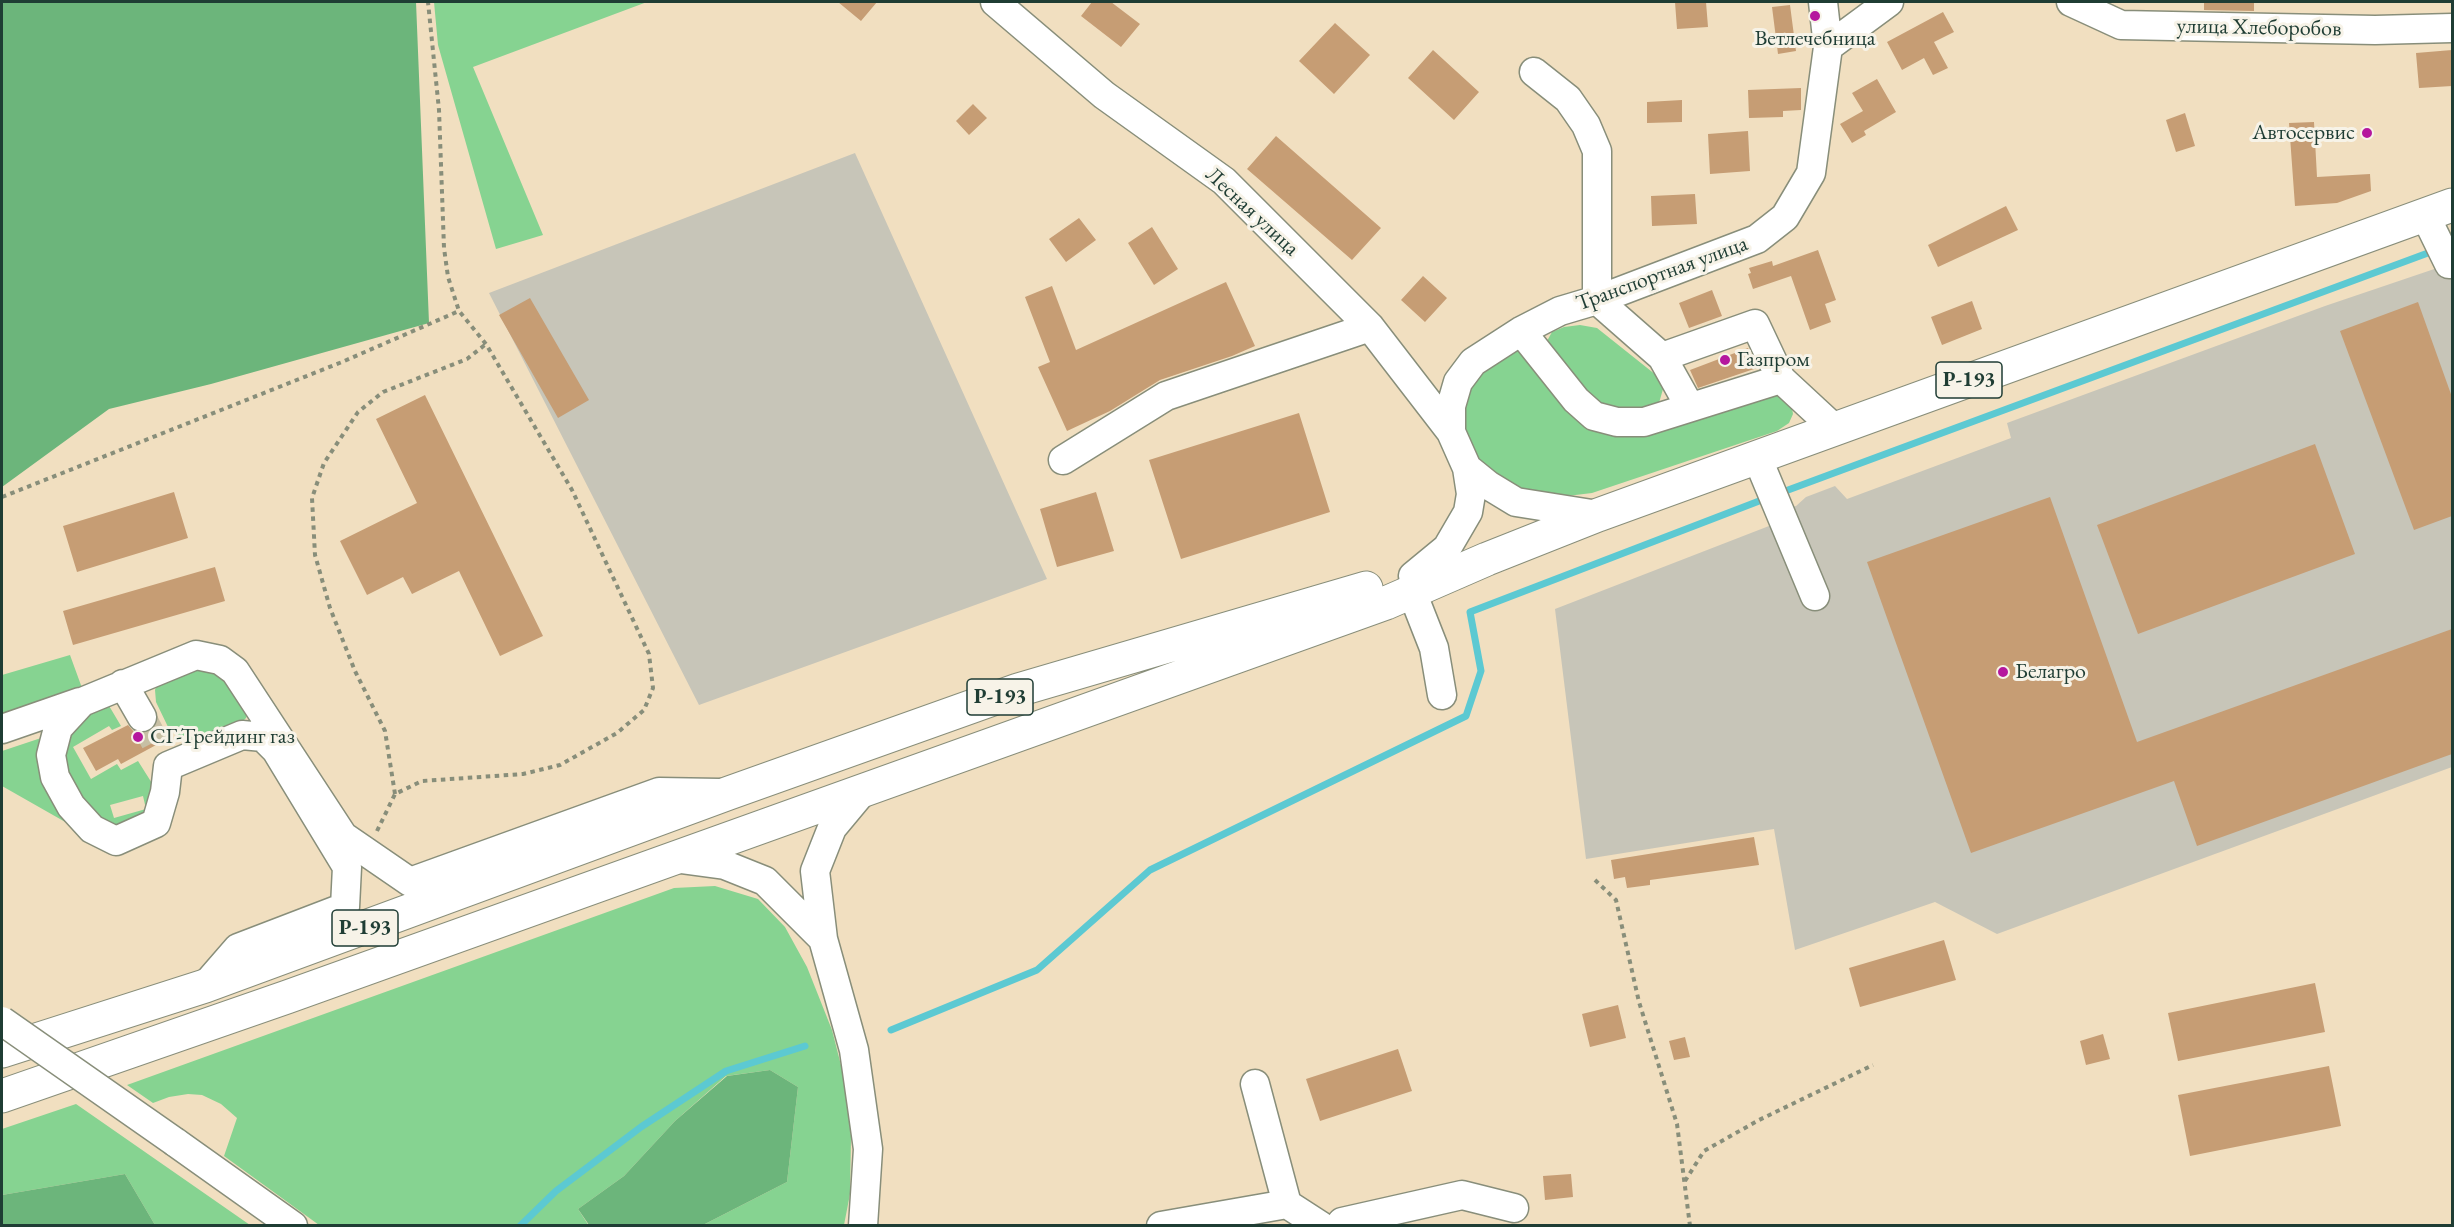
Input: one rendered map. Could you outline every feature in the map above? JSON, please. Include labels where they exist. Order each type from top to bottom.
[{"type":"highway","name":"Р-193","points":[[2,1051],[205,986],[729,793],[1018,690],[1412,584],[1487,559],[1598,515],[2439,210]]},
{"type":"highway","name":"Р-193","points":[[2,1096],[287,997],[1386,603],[1412,584]]},
{"type":"street","name":"Лесная улица","points":[[995,2],[1104,95],[1224,181],[1370,327],[1451,432]]},
{"type":"street","name":"Транспортная улица","points":[[1467,468],[1451,432],[1451,406],[1458,382],[1473,363],[1521,331],[1560,311],[1597,300],[1757,239],[1785,217],[1811,173],[1828,47],[1823,2]]},
{"type":"street","points":[[1828,47],[1889,2]]},
{"type":"street","name":"улица Хлеборобов","points":[[2071,2],[2121,25],[2375,30],[2452,28]]},
{"type":"street","points":[[1534,72],[1568,99],[1586,125],[1597,151],[1597,300],[1662,357],[1690,407]]},
{"type":"street","points":[[2439,210],[2449,264],[2452,264]]},
{"type":"street","points":[[1662,357],[1755,324],[1781,379],[1835,429]]},
{"type":"street","points":[[1063,460],[1166,396],[1370,327]]},
{"type":"street","points":[[1521,331],[1576,400],[1594,416],[1617,422],[1644,422],[1781,379]]},
{"type":"street","points":[[1757,457],[1815,596]]},
{"type":"street","points":[[1467,468],[1488,486],[1516,502],[1598,515]]},
{"type":"street","points":[[1442,695],[1434,648],[1412,584],[1447,548],[1467,512],[1471,494],[1467,468]]},
{"type":"street","points":[[2,729],[82,702],[196,655],[220,660],[235,671],[343,836],[410,882],[659,792],[729,793]]},
{"type":"street","points":[[123,684],[142,717]]},
{"type":"street","points":[[82,702],[58,728],[51,755],[54,777],[71,806],[92,829],[116,841],[156,823],[165,792],[162,755],[242,735],[263,737],[276,750],[347,867],[345,907],[238,948],[205,986]]},
{"type":"street","points":[[862,792],[832,828],[815,871],[823,939],[854,1050],[868,1149],[863,1226]]},
{"type":"street","points":[[673,858],[725,865],[765,881],[823,939]]},
{"type":"street","points":[[2,1021],[293,1226]]},
{"type":"street","points":[[1256,1084],[1287,1204],[1321,1226]]},
{"type":"street","points":[[1339,1226],[1342,1222],[1462,1195],[1514,1208]]},
{"type":"street","points":[[1161,1226],[1287,1204]]},
{"type":"path","points":[[395,794],[422,781],[522,774],[560,765],[616,733],[644,710],[653,688],[649,654],[572,490],[486,344],[459,311],[448,277],[444,248],[439,111],[428,2]]},
{"type":"path","points":[[2,497],[331,366],[459,311]]},
{"type":"path","points":[[370,855],[381,821],[395,794],[385,731],[355,671],[324,587],[315,555],[312,498],[324,463],[358,412],[383,392],[467,359],[486,344]]},
{"type":"path","points":[[1595,880],[1616,900],[1639,1002],[1677,1124],[1690,1226]]},
{"type":"path","points":[[1684,1182],[1704,1151],[1759,1120],[1874,1065]]},
{"type":"shaded area","points":[[855,153],[1047,579],[699,705],[489,293]]},
{"type":"shaded area","points":[[2452,263],[2452,767],[1997,934],[1935,902],[1795,950],[1774,829],[1586,859],[1555,609],[1769,526],[1770,514],[1796,506],[1806,497],[1835,486],[1847,499],[2011,438],[2007,423],[2325,306]]},
{"type":"green space","points":[[2,2],[416,2],[429,323],[211,384],[109,409],[2,487]]},
{"type":"green space","points":[[434,2],[647,2],[473,67],[543,235],[496,249],[438,45]]},
{"type":"green space","points":[[1580,325],[1597,328],[1656,375],[1663,389],[1659,403],[1650,411],[1596,408],[1547,350],[1547,341],[1552,332],[1564,327]]},
{"type":"green space","points":[[1518,350],[1580,416],[1779,392],[1791,402],[1793,414],[1789,423],[1777,431],[1592,493],[1559,497],[1501,484],[1469,449],[1461,416],[1475,373],[1501,351]]},
{"type":"green space","points":[[70,655],[82,688],[2,716],[2,675]]},
{"type":"green space","points":[[191,665],[221,670],[250,708],[246,718],[238,726],[192,743],[182,740],[169,729],[156,702],[155,690],[158,681]]},
{"type":"green space","points":[[105,699],[121,726],[112,730],[109,726],[73,747],[91,779],[117,764],[121,770],[138,761],[155,788],[156,809],[116,831],[72,793],[60,743]],"holes":[[[143,796],[146,809],[114,818],[110,805]]]},
{"type":"green space","points":[[47,736],[56,800],[67,823],[2,786],[2,751]]},
{"type":"green space","points":[[715,886],[758,899],[785,927],[807,967],[832,1030],[845,1081],[851,1136],[850,1194],[844,1225],[703,1225],[787,1182],[798,1087],[770,1070],[726,1076],[675,1121],[624,1176],[578,1209],[589,1226],[319,1225],[224,1156],[237,1118],[221,1104],[202,1095],[188,1094],[169,1097],[153,1103],[127,1085],[674,888]]},
{"type":"green space","points":[[770,1070],[798,1087],[787,1182],[703,1225],[589,1225],[578,1209],[624,1176],[675,1121],[727,1076]]},
{"type":"green space","points":[[76,1104],[250,1225],[155,1225],[125,1174],[2,1195],[2,1129]]},
{"type":"green space","points":[[125,1174],[155,1225],[2,1225],[2,1195]]},
{"type":"building","points":[[838,2],[877,2],[861,21]]},
{"type":"building","points":[[1092,2],[1111,2],[1140,24],[1121,47],[1081,16]]},
{"type":"building","points":[[1675,2],[1706,2],[1708,27],[1677,29]]},
{"type":"building","points":[[2204,2],[2254,2],[2254,11],[2204,10]]},
{"type":"building","points":[[1790,5],[1796,51],[1778,54],[1772,7]]},
{"type":"building","points":[[1943,12],[1954,32],[1934,42],[1948,68],[1933,75],[1924,58],[1902,70],[1887,42]]},
{"type":"building","points":[[1335,23],[1370,55],[1334,94],[1299,61]]},
{"type":"building","points":[[1433,50],[1479,92],[1454,120],[1408,78]]},
{"type":"building","points":[[2452,50],[2452,86],[2419,88],[2416,53]]},
{"type":"building","points":[[1877,79],[1896,112],[1864,131],[1866,135],[1852,143],[1840,124],[1863,111],[1852,93]]},
{"type":"building","points":[[1801,88],[1801,110],[1783,111],[1783,117],[1749,118],[1748,90]]},
{"type":"building","points":[[1682,100],[1682,122],[1647,123],[1647,102]]},
{"type":"building","points":[[973,104],[987,118],[969,135],[956,121]]},
{"type":"building","points":[[2185,113],[2195,146],[2176,152],[2166,120]]},
{"type":"building","points":[[2314,122],[2317,177],[2370,174],[2371,191],[2337,203],[2295,206],[2289,123]]},
{"type":"building","points":[[1748,131],[1750,171],[1710,174],[1708,134]]},
{"type":"building","points":[[1276,136],[1381,228],[1352,260],[1247,169]]},
{"type":"building","points":[[1695,194],[1697,224],[1652,226],[1651,196]]},
{"type":"building","points":[[2006,206],[2018,230],[1938,267],[1928,245]]},
{"type":"building","points":[[1079,218],[1096,240],[1066,262],[1049,239]]},
{"type":"building","points":[[1152,227],[1178,269],[1154,285],[1128,243]]},
{"type":"building","points":[[1818,250],[1836,300],[1825,304],[1831,322],[1810,330],[1791,276],[1753,289],[1748,274],[1751,273],[1749,268],[1772,261],[1773,266]]},
{"type":"building","points":[[1423,276],[1447,298],[1425,322],[1401,300]]},
{"type":"building","points":[[1226,282],[1255,346],[1160,380],[1110,411],[1067,431],[1038,367],[1050,362],[1025,297],[1052,286],[1076,350]]},
{"type":"building","points":[[1712,290],[1722,316],[1689,328],[1679,303]]},
{"type":"building","points":[[530,298],[589,400],[558,418],[499,315]]},
{"type":"building","points":[[1972,301],[1982,329],[1942,345],[1931,317]]},
{"type":"building","points":[[2418,302],[2452,397],[2452,516],[2414,530],[2340,331]]},
{"type":"building","points":[[1748,348],[1757,368],[1698,388],[1690,370]]},
{"type":"building","points":[[425,395],[543,636],[500,656],[459,571],[412,594],[403,577],[367,595],[340,541],[417,503],[376,419]]},
{"type":"building","points":[[1299,413],[1330,512],[1181,559],[1149,460]]},
{"type":"building","points":[[2315,444],[2355,554],[2138,634],[2097,525]]},
{"type":"building","points":[[174,492],[188,538],[77,572],[63,526]]},
{"type":"building","points":[[1096,492],[1114,551],[1057,567],[1040,509]]},
{"type":"building","points":[[2050,497],[2137,742],[2452,629],[2452,754],[2197,846],[2174,781],[1971,853],[1867,562]]},
{"type":"building","points":[[215,567],[225,601],[73,645],[63,611]]},
{"type":"building","points":[[158,719],[169,738],[121,764],[118,759],[96,771],[83,748],[128,725],[134,732],[150,732],[156,726]]},
{"type":"building","points":[[1754,837],[1759,865],[1650,880],[1650,885],[1627,888],[1625,877],[1614,879],[1611,860]]},
{"type":"building","points":[[1944,940],[1956,980],[1860,1007],[1849,968]]},
{"type":"building","points":[[2315,983],[2325,1032],[2178,1061],[2168,1013]]},
{"type":"building","points":[[1618,1005],[1626,1038],[1590,1047],[1582,1014]]},
{"type":"building","points":[[2103,1034],[2110,1059],[2086,1065],[2080,1041]]},
{"type":"building","points":[[1685,1037],[1690,1057],[1674,1060],[1669,1041]]},
{"type":"building","points":[[1398,1049],[1412,1091],[1320,1121],[1306,1079]]},
{"type":"building","points":[[2329,1066],[2341,1126],[2190,1156],[2178,1095]]},
{"type":"building","points":[[1571,1174],[1573,1197],[1545,1200],[1543,1176]]},
{"type":"waterway","points":[[1780,493],[2436,250]]},
{"type":"waterway","points":[[891,1030],[1037,970],[1150,870],[1466,716],[1481,671],[1470,612],[1767,498]]},
{"type":"waterway","points":[[520,1226],[556,1191],[641,1127],[726,1071],[805,1046]]},
{"type":"tunnel","points":[[142,717],[156,744]]},
{"type":"place","name":"Ветлечебница","points":[[1815,16]]},
{"type":"place","name":"Автосервис","points":[[2367,133]]},
{"type":"place","name":"Газпром","points":[[1725,360]]},
{"type":"place","name":"Белагро","points":[[2003,672]]},
{"type":"place","name":"СГ-Трейдинг газ","points":[[138,737]]}]
